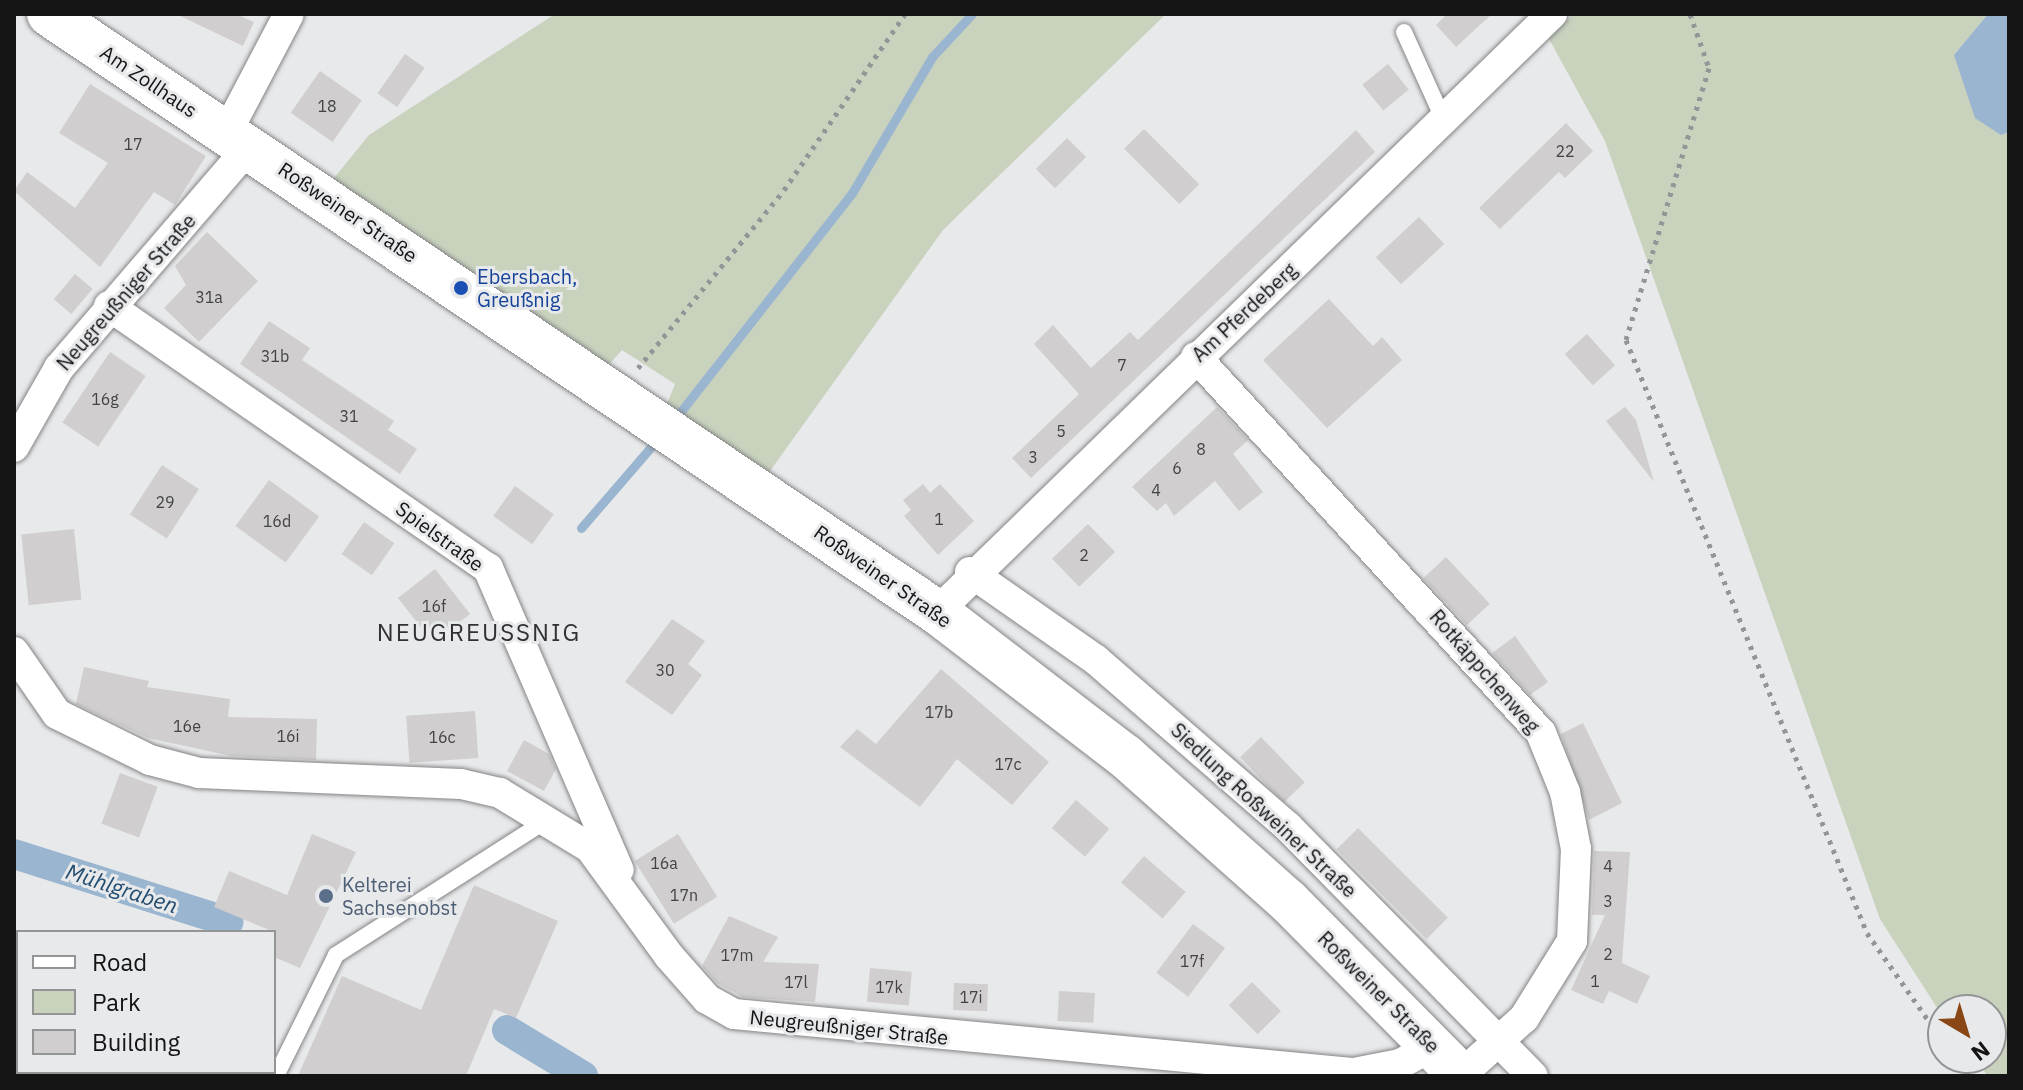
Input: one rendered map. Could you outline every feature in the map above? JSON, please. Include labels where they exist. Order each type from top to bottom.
[{"type":"main road","name":"Am Zollhaus","points":[[49,14],[238,139]]},
{"type":"main road","name":"Roßweiner Straße","points":[[238,139],[937,612],[1125,756],[1288,901],[1452,1066]]},
{"type":"street","name":"Neugreußniger Straße","points":[[14,447],[59,368],[238,139],[289,14]]},
{"type":"street","name":"Am Pferdeberg","points":[[937,612],[970,572],[1445,123],[1552,14]]},
{"type":"street","name":"Spielstraße","points":[[109,306],[488,568],[624,886]]},
{"type":"street","name":"Rotkäppchenweg","points":[[1196,357],[1541,733],[1565,792],[1578,904],[1572,941],[1546,991],[1500,1038],[1452,1066]]},
{"type":"street","name":"Siedlung Roßweiner Straße","points":[[970,572],[1096,660],[1288,827],[1500,1038],[1533,1076]]},
{"type":"street","name":"Neugreußniger Straße","points":[[14,652],[57,714],[150,760],[199,773],[461,784],[500,793],[590,848],[624,886],[707,999],[758,1018],[1354,1073],[1400,1064],[1452,1066]]},
{"type":"lane","points":[[1404,32],[1445,123]]},
{"type":"lane","points":[[276,1076],[336,955],[547,820]]},
{"type":"path","points":[[618,394],[784,190],[905,14]]},
{"type":"path","points":[[1690,14],[1709,68],[1626,340],[1867,933],[1927,1018]]},
{"type":"green space","points":[[555,14],[1166,14],[943,230],[765,478],[665,409],[675,384],[622,350],[606,368],[330,183],[369,135]]},
{"type":"green space","points":[[1574,14],[1988,14],[1954,55],[2001,135],[2009,132],[2009,1076],[1986,1074],[2007,1074],[2007,994],[1928,994],[1880,919],[1605,141],[1548,37]]},
{"type":"water","points":[[1988,14],[2009,14],[2009,132],[2001,135],[1975,118],[1954,55]]},
{"type":"water","points":[[14,1007],[16,1074],[104,1076],[14,1076]]},
{"type":"building","points":[[176,14],[236,14],[254,22],[243,46]]},
{"type":"building","points":[[1447,14],[1492,14],[1456,47],[1436,25]]},
{"type":"building","points":[[405,54],[425,68],[397,107],[377,93]]},
{"type":"building","points":[[1388,64],[1409,90],[1383,110],[1362,85]]},
{"type":"building","points":[[320,71],[362,100],[333,142],[291,113]]},
{"type":"building","points":[[90,84],[206,156],[175,205],[154,192],[100,267],[14,191],[27,172],[75,208],[108,163],[59,133]]},
{"type":"building","points":[[1566,123],[1593,151],[1565,178],[1559,172],[1500,229],[1479,208]]},
{"type":"building","points":[[1144,129],[1199,184],[1179,204],[1124,149]]},
{"type":"building","points":[[1356,130],[1375,152],[1031,478],[1012,458],[1079,394],[1034,344],[1053,325],[1091,368],[1130,332],[1138,340]]},
{"type":"building","points":[[1067,138],[1086,157],[1055,188],[1036,169]]},
{"type":"building","points":[[1419,217],[1444,244],[1401,284],[1376,257]]},
{"type":"building","points":[[207,232],[258,281],[199,342],[164,308],[186,285],[175,266]]},
{"type":"building","points":[[75,274],[93,289],[71,314],[54,299]]},
{"type":"building","points":[[1329,299],[1373,346],[1382,337],[1402,360],[1327,428],[1263,360]]},
{"type":"building","points":[[269,321],[310,348],[302,360],[394,421],[388,430],[417,449],[400,474],[240,364]]},
{"type":"building","points":[[1587,334],[1615,365],[1593,385],[1565,354]]},
{"type":"building","points":[[110,352],[146,376],[98,447],[62,422]]},
{"type":"building","points":[[1217,407],[1248,440],[1233,454],[1263,492],[1239,511],[1215,481],[1174,516],[1166,503],[1157,511],[1132,487]]},
{"type":"building","points":[[1625,407],[1636,420],[1654,482],[1606,421]]},
{"type":"building","points":[[162,465],[199,489],[167,538],[130,514]]},
{"type":"building","points":[[269,480],[319,516],[286,563],[235,526]]},
{"type":"building","points":[[923,484],[930,493],[940,484],[974,521],[938,555],[904,516],[911,510],[903,500]]},
{"type":"building","points":[[515,486],[554,514],[532,544],[493,516]]},
{"type":"building","points":[[364,522],[394,543],[372,575],[342,554]]},
{"type":"building","points":[[1088,524],[1115,552],[1079,587],[1052,559]]},
{"type":"building","points":[[74,529],[81,600],[29,605],[21,535]]},
{"type":"building","points":[[1446,557],[1490,604],[1467,625],[1423,578]]},
{"type":"building","points":[[435,569],[470,614],[433,643],[398,598]]},
{"type":"building","points":[[672,619],[705,641],[688,664],[702,675],[672,715],[625,682]]},
{"type":"building","points":[[1515,636],[1548,682],[1530,695],[1492,653]]},
{"type":"building","points":[[84,667],[149,681],[147,687],[230,699],[228,717],[317,719],[316,760],[231,756],[148,738],[76,704]]},
{"type":"building","points":[[941,669],[1049,762],[1012,805],[957,759],[920,807],[840,747],[857,729],[876,744]]},
{"type":"building","points":[[475,711],[478,758],[409,763],[406,716]]},
{"type":"building","points":[[1583,723],[1622,803],[1589,820],[1561,734]]},
{"type":"building","points":[[1261,737],[1305,782],[1284,802],[1240,757]]},
{"type":"building","points":[[524,740],[549,754],[556,769],[544,791],[507,771]]},
{"type":"building","points":[[120,773],[158,787],[139,837],[102,824]]},
{"type":"building","points":[[1076,800],[1109,829],[1085,857],[1052,828]]},
{"type":"building","points":[[1358,828],[1448,918],[1427,939],[1337,849]]},
{"type":"building","points":[[312,834],[356,852],[300,968],[276,958],[276,930],[214,907],[229,871],[287,895]]},
{"type":"building","points":[[678,834],[717,897],[674,924],[635,861]]},
{"type":"building","points":[[1594,851],[1630,852],[1622,963],[1650,976],[1637,1004],[1609,991],[1603,1004],[1571,990],[1605,915],[1592,915]]},
{"type":"building","points":[[1144,856],[1186,892],[1163,918],[1121,882]]},
{"type":"building","points":[[474,885],[558,921],[516,1018],[494,1009],[466,1076],[298,1076],[342,976],[421,1010]]},
{"type":"building","points":[[729,916],[778,937],[763,962],[819,964],[815,1002],[743,997],[717,983],[702,966]]},
{"type":"building","points":[[1193,924],[1225,948],[1188,997],[1156,973]]},
{"type":"building","points":[[870,968],[912,972],[909,1006],[867,1002]]},
{"type":"building","points":[[1252,982],[1281,1011],[1258,1034],[1229,1005]]},
{"type":"building","points":[[954,983],[988,984],[987,1011],[953,1010]]},
{"type":"building","points":[[1059,991],[1095,993],[1093,1023],[1057,1021]]},
{"type":"waterway","points":[[678,415],[852,193],[932,57],[972,14]]},
{"type":"waterway","points":[[581,528],[656,441]]},
{"type":"waterway","name":"Mühlgraben","points":[[14,854],[229,922]]},
{"type":"waterway","name":"Mühlgraben","points":[[507,1030],[583,1076]]},
{"type":"place","name":"Ebersbach, Greußnig","points":[[461,288]]},
{"type":"place","name":"Kelterei Sachsenobst","points":[[326,896]]},
{"type":"district","name":"NEUGREUSSNIG","points":[[479,633]]}]
